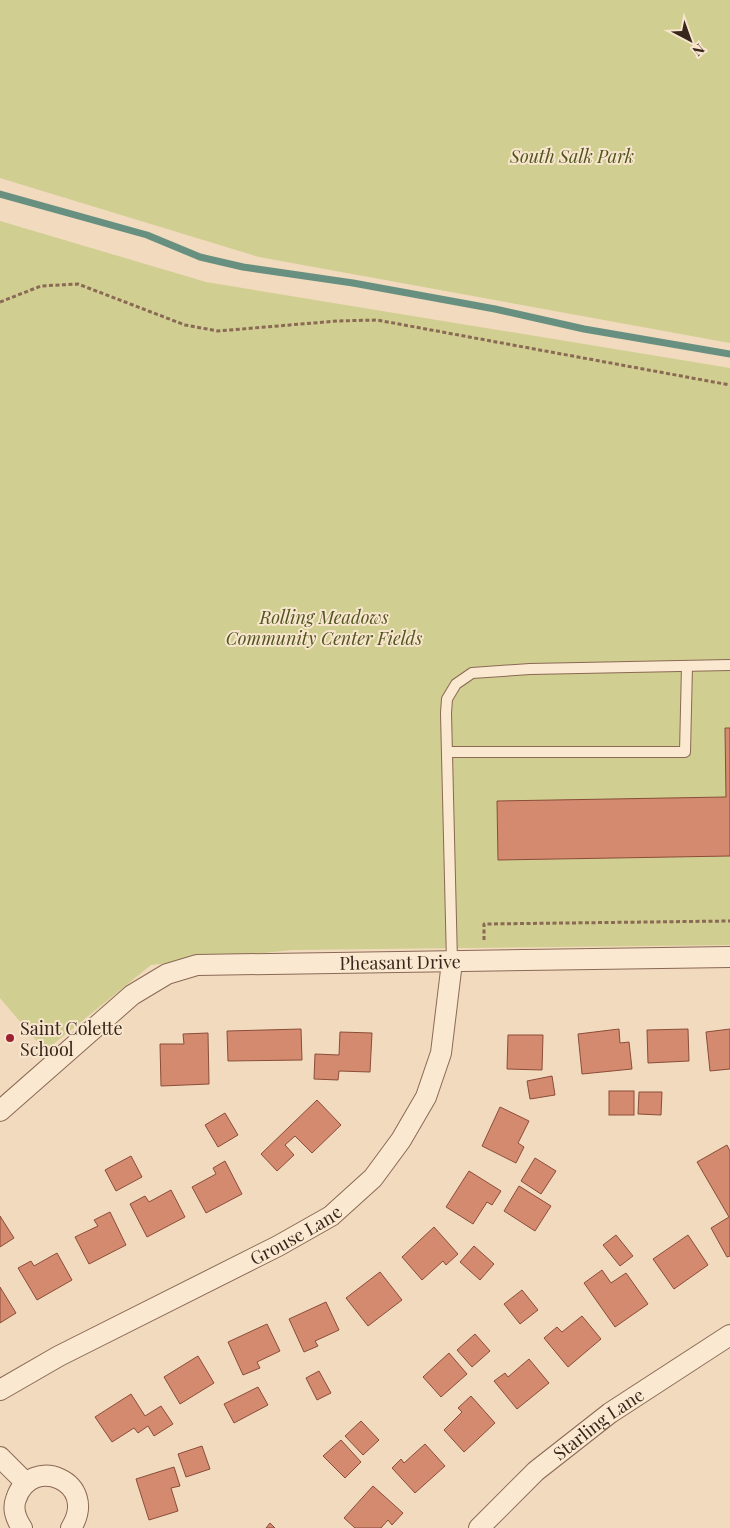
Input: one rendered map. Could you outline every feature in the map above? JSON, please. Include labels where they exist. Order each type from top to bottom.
[{"type":"street","name":"Pheasant Drive","points":[[0,1111],[132,995],[167,974],[197,965],[730,957]]},
{"type":"street","name":"Grouse Lane","points":[[0,1390],[59,1356],[278,1246],[331,1216],[373,1178],[401,1140],[426,1097],[441,1053],[452,962]]},
{"type":"street","name":"Starling Lane","points":[[479,1528],[536,1471],[610,1413],[730,1335]]},
{"type":"street","points":[[0,1457],[26,1483]]},
{"type":"street","points":[[22,1528],[14,1512],[15,1501],[26,1483],[35,1477],[45,1475],[56,1476],[69,1484],[77,1498],[79,1508],[77,1518],[71,1528]]},
{"type":"lane","points":[[452,962],[447,699],[456,684],[472,673],[530,669],[730,665]]},
{"type":"lane","points":[[447,752],[685,752],[687,666]]},
{"type":"path","points":[[0,302],[41,286],[78,284],[185,325],[218,331],[337,320],[377,320],[730,385]]},
{"type":"path","points":[[483,961],[484,924],[730,921]]},
{"type":"green space","name":"South Salk Park","points":[[0,0],[730,0],[730,343],[259,257],[0,178]]},
{"type":"green space","name":"Rolling Meadows Community Center Fields","points":[[0,221],[206,282],[730,368],[730,945],[292,950],[151,965],[45,1051],[0,998]]},
{"type":"building","points":[[725,728],[730,728],[730,856],[498,860],[497,801],[726,797]]},
{"type":"building","points":[[301,1029],[302,1060],[228,1061],[227,1031]]},
{"type":"building","points":[[619,1029],[620,1043],[629,1042],[632,1069],[582,1074],[578,1034]]},
{"type":"building","points":[[688,1029],[689,1061],[648,1063],[647,1030]]},
{"type":"building","points":[[730,1029],[730,1069],[710,1071],[706,1032]]},
{"type":"building","points":[[340,1032],[372,1033],[370,1072],[339,1071],[338,1080],[314,1079],[315,1054],[339,1055]]},
{"type":"building","points":[[208,1033],[209,1084],[161,1086],[160,1044],[184,1044],[183,1034]]},
{"type":"building","points":[[508,1035],[543,1035],[542,1070],[507,1069]]},
{"type":"building","points":[[552,1076],[555,1095],[530,1099],[527,1081]]},
{"type":"building","points":[[609,1091],[634,1091],[634,1115],[609,1115]]},
{"type":"building","points":[[639,1092],[662,1092],[661,1115],[638,1114]]},
{"type":"building","points":[[317,1100],[341,1125],[312,1153],[295,1136],[285,1145],[294,1155],[277,1171],[261,1154]]},
{"type":"building","points":[[500,1107],[529,1121],[518,1143],[524,1147],[516,1163],[482,1146]]},
{"type":"building","points":[[225,1113],[238,1135],[218,1147],[205,1125]]},
{"type":"building","points":[[727,1145],[730,1151],[730,1256],[727,1257],[711,1228],[729,1217],[697,1162]]},
{"type":"building","points":[[131,1156],[142,1177],[116,1191],[105,1170]]},
{"type":"building","points":[[535,1158],[556,1171],[541,1194],[521,1181]]},
{"type":"building","points":[[225,1161],[242,1194],[206,1213],[192,1187],[216,1174],[213,1168]]},
{"type":"building","points":[[469,1171],[501,1191],[492,1205],[487,1202],[473,1224],[446,1207]]},
{"type":"building","points":[[519,1186],[551,1206],[535,1231],[504,1211]]},
{"type":"building","points":[[171,1190],[185,1217],[147,1237],[130,1204],[145,1196],[149,1202]]},
{"type":"building","points":[[110,1212],[126,1245],[89,1264],[75,1237],[98,1226],[94,1220]]},
{"type":"building","points":[[0,1216],[14,1238],[0,1247]]},
{"type":"building","points":[[434,1227],[458,1254],[446,1265],[443,1261],[422,1280],[402,1257]]},
{"type":"building","points":[[616,1235],[633,1256],[620,1266],[603,1245]]},
{"type":"building","points":[[688,1235],[708,1265],[674,1289],[653,1259]]},
{"type":"building","points":[[474,1246],[494,1264],[480,1280],[460,1262]]},
{"type":"building","points":[[57,1253],[72,1280],[37,1300],[18,1268],[31,1261],[34,1266]]},
{"type":"building","points":[[602,1270],[611,1283],[626,1273],[648,1304],[615,1327],[584,1283]]},
{"type":"building","points":[[380,1272],[402,1300],[368,1326],[346,1298]]},
{"type":"building","points":[[0,1287],[16,1313],[0,1323]]},
{"type":"building","points":[[522,1290],[538,1310],[520,1324],[504,1304]]},
{"type":"building","points":[[326,1302],[339,1330],[315,1341],[318,1346],[304,1352],[289,1319]]},
{"type":"building","points":[[582,1316],[601,1339],[568,1367],[544,1338],[557,1327],[562,1332]]},
{"type":"building","points":[[267,1324],[280,1351],[257,1362],[260,1368],[243,1375],[228,1342]]},
{"type":"building","points":[[475,1334],[490,1351],[472,1367],[457,1350]]},
{"type":"building","points":[[449,1353],[467,1374],[441,1397],[423,1377]]},
{"type":"building","points":[[198,1356],[214,1383],[180,1404],[164,1377]]},
{"type":"building","points":[[529,1359],[549,1383],[517,1409],[494,1381],[505,1373],[508,1377]]},
{"type":"building","points":[[319,1371],[331,1393],[317,1400],[306,1378]]},
{"type":"building","points":[[258,1387],[268,1405],[234,1423],[224,1404]]},
{"type":"building","points":[[131,1394],[145,1416],[161,1406],[173,1424],[154,1436],[148,1426],[138,1433],[134,1428],[112,1442],[95,1417]]},
{"type":"building","points":[[471,1396],[495,1423],[464,1452],[444,1430],[462,1412],[458,1408]]},
{"type":"building","points":[[361,1421],[379,1440],[363,1455],[345,1436]]},
{"type":"building","points":[[341,1440],[361,1462],[345,1478],[323,1456]]},
{"type":"building","points":[[425,1444],[445,1466],[415,1493],[392,1468],[401,1459],[404,1463]]},
{"type":"building","points":[[202,1446],[210,1469],[186,1477],[178,1454]]},
{"type":"building","points":[[174,1467],[180,1486],[171,1488],[178,1511],[149,1520],[136,1479]]},
{"type":"building","points":[[373,1486],[403,1513],[392,1525],[388,1520],[381,1528],[355,1528],[344,1518]]},
{"type":"building","points":[[270,1523],[275,1528],[266,1528]]},
{"type":"waterway","points":[[0,194],[147,235],[200,257],[243,267],[353,283],[495,309],[584,329],[730,354]]},
{"type":"place","name":"Saint Colette School","points":[[10,1038]]}]
